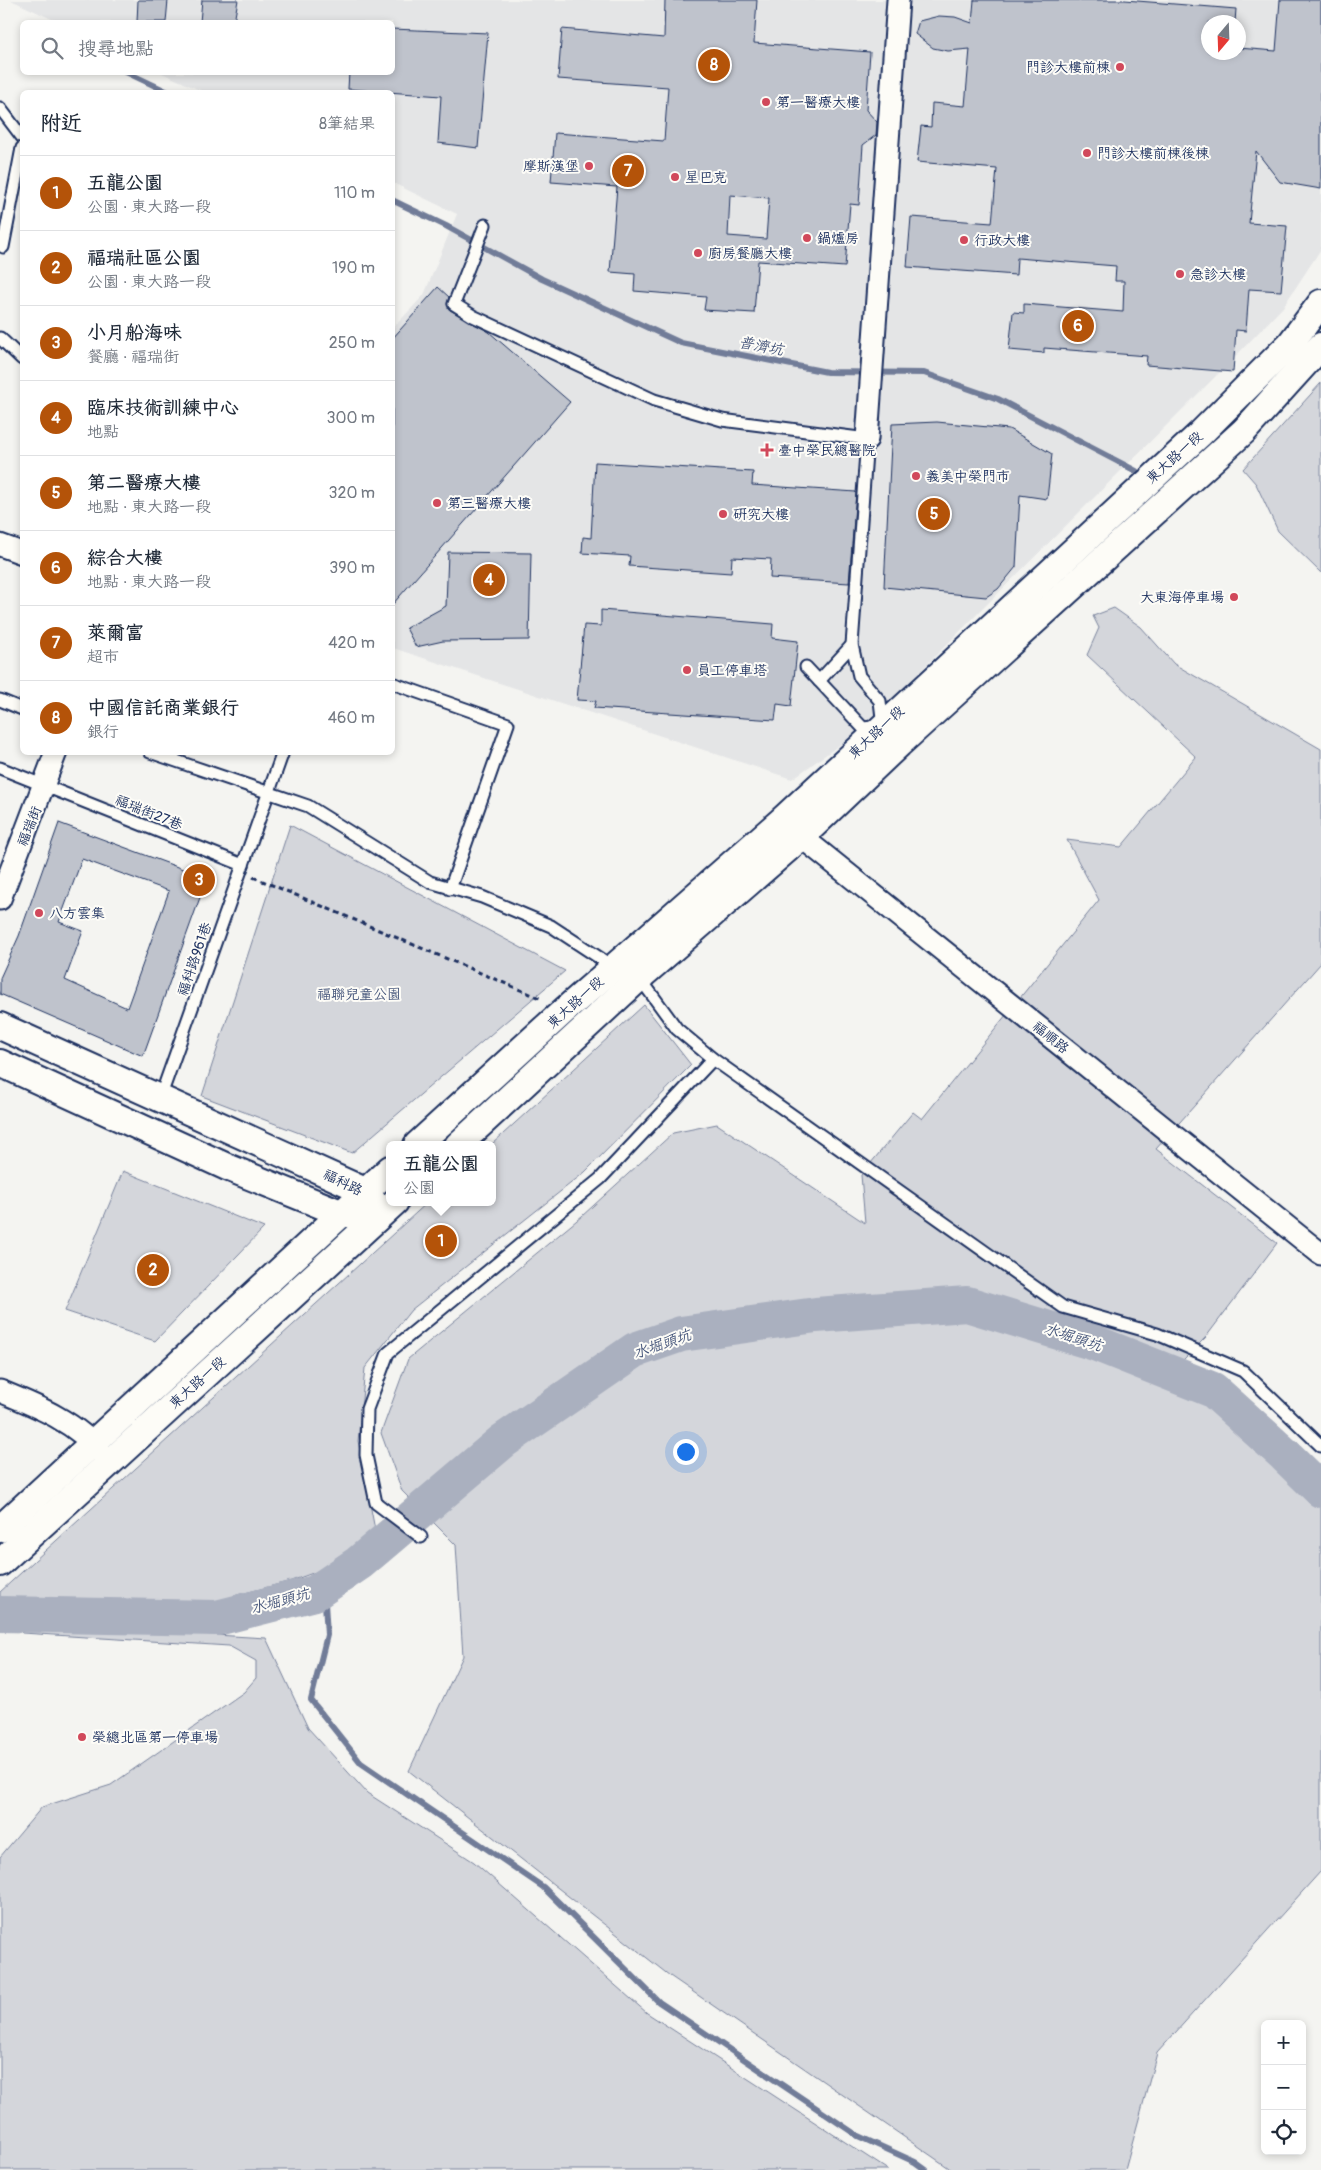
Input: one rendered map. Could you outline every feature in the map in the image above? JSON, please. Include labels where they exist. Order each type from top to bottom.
[{"type":"street","points":[[867,439],[898,0]]},
{"type":"street","name":"東大路一段","points":[[421,1141],[566,1009],[627,972],[801,836],[891,735],[1290,344],[1321,304]]},
{"type":"street","name":"東大路一段","points":[[462,1141],[627,972],[781,821],[891,735],[1244,431],[1321,346]]},
{"type":"street","points":[[0,545],[20,552]]},
{"type":"street","name":"福瑞街","points":[[0,899],[55,755]]},
{"type":"street","name":"福順路","points":[[781,821],[1321,1254]]},
{"type":"street","name":"福科路","points":[[0,1026],[365,1191],[386,1206]]},
{"type":"street","name":"福科路","points":[[0,1063],[228,1166],[344,1214],[389,1208]]},
{"type":"street","name":"東大路一段","points":[[0,1563],[101,1453],[344,1214],[365,1191],[386,1173]]},
{"type":"street","name":"東大路一段","points":[[0,1529],[101,1453],[389,1208]]},
{"type":"street","points":[[0,1391],[49,1412],[101,1453]]},
{"type":"lane","points":[[0,108],[20,134]]},
{"type":"lane","points":[[3,247],[20,158]]},
{"type":"lane","points":[[485,225],[454,304],[473,316],[654,400],[722,420],[867,439],[852,645],[859,676],[880,701],[891,735]]},
{"type":"lane","points":[[0,338],[20,357]]},
{"type":"lane","points":[[820,681],[852,645]]},
{"type":"lane","points":[[806,666],[863,728],[891,735]]},
{"type":"lane","points":[[395,684],[508,724],[450,888]]},
{"type":"lane","points":[[0,700],[20,708]]},
{"type":"lane","points":[[158,755],[308,806],[430,882],[482,897],[551,926],[627,972],[677,1030],[713,1059],[1064,1307],[1157,1334],[1243,1371],[1321,1446]]},
{"type":"lane","name":"福科路961巷","points":[[160,1098],[282,755]]},
{"type":"lane","name":"福瑞街27巷","points":[[0,768],[243,865]]},
{"type":"lane","points":[[421,1537],[376,1503],[366,1455],[367,1410],[388,1353],[600,1179],[713,1059]]},
{"type":"path","points":[[243,865],[254,878],[566,1009]]},
{"type":"shaded area","name":"臺中榮民總醫院","points":[[11,0],[1321,0],[1321,249],[1283,307],[1228,364],[863,728],[792,779],[395,649],[395,326],[424,295],[457,214],[395,184],[395,90],[200,90],[166,75],[395,75],[395,20],[54,20]]},
{"type":"green space","points":[[1321,383],[1321,573],[1278,531],[1256,484],[1243,469]]},
{"type":"green space","points":[[1114,608],[1141,627],[1174,664],[1321,749],[1321,963],[1156,1149],[1277,1243],[1206,1337],[1179,1364],[1229,1394],[1321,1468],[1321,1871],[1157,2053],[1125,2170],[952,2170],[670,1976],[409,1771],[463,1656],[456,1545],[402,1491],[381,1433],[408,1359],[582,1216],[673,1133],[717,1124],[865,1223],[861,1175],[913,1112],[922,1119],[1099,900],[1067,840],[1121,847],[1196,757],[1087,655],[1099,628],[1093,616]]},
{"type":"green space","name":"福聯兒童公園","points":[[290,825],[565,971],[352,1153],[202,1096]]},
{"type":"green space","points":[[644,1005],[691,1065],[585,1172],[411,1310],[365,1368],[358,1441],[375,1530],[343,1562],[291,1581],[237,1595],[220,1606],[0,1602],[0,1592],[424,1206],[496,1206],[495,1141]]},
{"type":"green space","points":[[123,1171],[264,1228],[155,1341],[65,1311]]},
{"type":"green space","points":[[13,1623],[266,1638],[308,1728],[367,1793],[474,1862],[647,2013],[888,2170],[0,2170],[0,1857],[42,1807],[111,1785],[244,1692],[256,1678],[256,1661],[229,1646],[22,1633]]},
{"type":"building","points":[[138,0],[168,0],[166,20],[137,20]]},
{"type":"building","points":[[202,0],[238,0],[234,20],[200,20]]},
{"type":"building","name":"第一醫療大樓","points":[[665,0],[757,0],[754,43],[870,52],[866,110],[877,122],[876,135],[863,145],[859,205],[850,204],[845,267],[758,261],[754,313],[704,310],[706,297],[634,291],[635,274],[610,272],[617,187],[551,182],[555,133],[664,141],[668,87],[558,79],[562,29],[664,38]],"holes":[[[730,195],[769,198],[766,239],[728,236]]]},
{"type":"building","points":[[974,0],[1125,0],[1236,9],[1236,15],[1201,15],[1201,60],[1246,60],[1246,49],[1276,51],[1280,0],[1321,0],[1321,189],[1280,182],[1256,151],[1249,223],[1287,226],[1281,291],[1249,289],[1246,331],[1236,330],[1233,372],[1146,365],[1147,356],[1044,348],[1044,353],[1009,350],[1013,312],[1024,313],[1024,304],[1123,312],[1124,281],[1115,281],[1116,266],[1017,258],[1016,275],[907,267],[911,217],[992,223],[997,169],[917,162],[921,126],[931,127],[932,103],[965,106],[970,49],[948,51],[933,48],[915,34],[919,21],[939,16],[955,17],[972,23]]},
{"type":"building","points":[[395,29],[488,33],[478,148],[438,143],[441,96],[395,93],[395,90],[348,89],[349,75],[395,75]]},
{"type":"building","name":"第三醫療大樓","points":[[438,287],[449,297],[447,304],[450,310],[489,332],[570,402],[395,602],[395,336]]},
{"type":"building","points":[[937,422],[1009,429],[1052,454],[1047,499],[1020,495],[1016,567],[998,589],[986,597],[884,587],[892,424]]},
{"type":"building","name":"研究大樓","points":[[595,462],[753,472],[752,485],[856,492],[849,583],[770,578],[771,559],[732,557],[731,573],[629,566],[630,556],[582,553],[583,537],[591,538]]},
{"type":"building","points":[[448,552],[531,553],[529,640],[443,641],[416,647],[406,628],[446,606]]},
{"type":"building","name":"員工停車塔","points":[[601,610],[773,624],[772,638],[798,641],[791,706],[777,704],[775,720],[594,708],[596,701],[577,700],[584,625],[601,626]]},
{"type":"building","points":[[59,823],[207,878],[143,1056],[0,994],[0,978],[19,936]],"holes":[[[82,859],[169,891],[127,1008],[65,980],[83,931],[59,922]]]},
{"type":"waterway","name":"普濟坑","points":[[132,75],[164,90]]},
{"type":"waterway","name":"普濟坑","points":[[395,201],[446,226],[542,279],[681,343],[827,372],[924,373],[998,399],[1136,471]]},
{"type":"waterway","name":"水堀頭坑","points":[[0,1614],[217,1618],[315,1593],[359,1563],[503,1441],[635,1350],[681,1334],[816,1315],[967,1304],[1095,1343],[1213,1390],[1321,1490]]},
{"type":"waterway","points":[[324,1587],[327,1635],[311,1700],[361,1763],[543,1887],[659,2002],[858,2136],[915,2162],[926,2170]]},
{"type":"place","name":"中國信託商業銀行","points":[[714,65]]},
{"type":"place","name":"門診大樓前棟","points":[[1120,67]]},
{"type":"place","name":"第一醫療大樓","points":[[766,102]]},
{"type":"place","name":"門診大樓前棟後棟","points":[[1087,153]]},
{"type":"place","name":"摩斯漢堡","points":[[589,166]]},
{"type":"place","name":"萊爾富","points":[[628,171]]},
{"type":"place","name":"星巴克","points":[[675,177]]},
{"type":"place","name":"鍋爐房","points":[[807,238]]},
{"type":"place","name":"行政大樓","points":[[964,240]]},
{"type":"place","name":"廚房餐廳大樓","points":[[698,253]]},
{"type":"place","name":"急診大樓","points":[[1180,274]]},
{"type":"place","name":"綜合大樓","points":[[1078,326]]},
{"type":"place","name":"臺中榮民總醫院","points":[[767,450]]},
{"type":"place","name":"義美中榮門市","points":[[916,476]]},
{"type":"place","name":"第三醫療大樓","points":[[437,503]]},
{"type":"place","name":"研究大樓","points":[[723,514]]},
{"type":"place","name":"第二醫療大樓","points":[[934,514]]},
{"type":"place","name":"臨床技術訓練中心","points":[[489,580]]},
{"type":"place","name":"大東海停車場","points":[[1234,597]]},
{"type":"place","name":"員工停車塔","points":[[687,670]]},
{"type":"place","name":"小月船海味","points":[[199,880]]},
{"type":"place","name":"八方雲集","points":[[39,913]]},
{"type":"place","name":"五龍公園","points":[[441,1241]]},
{"type":"place","name":"福瑞社區公園","points":[[153,1270]]},
{"type":"place","name":"榮總北區第一停車場","points":[[82,1737]]}]
